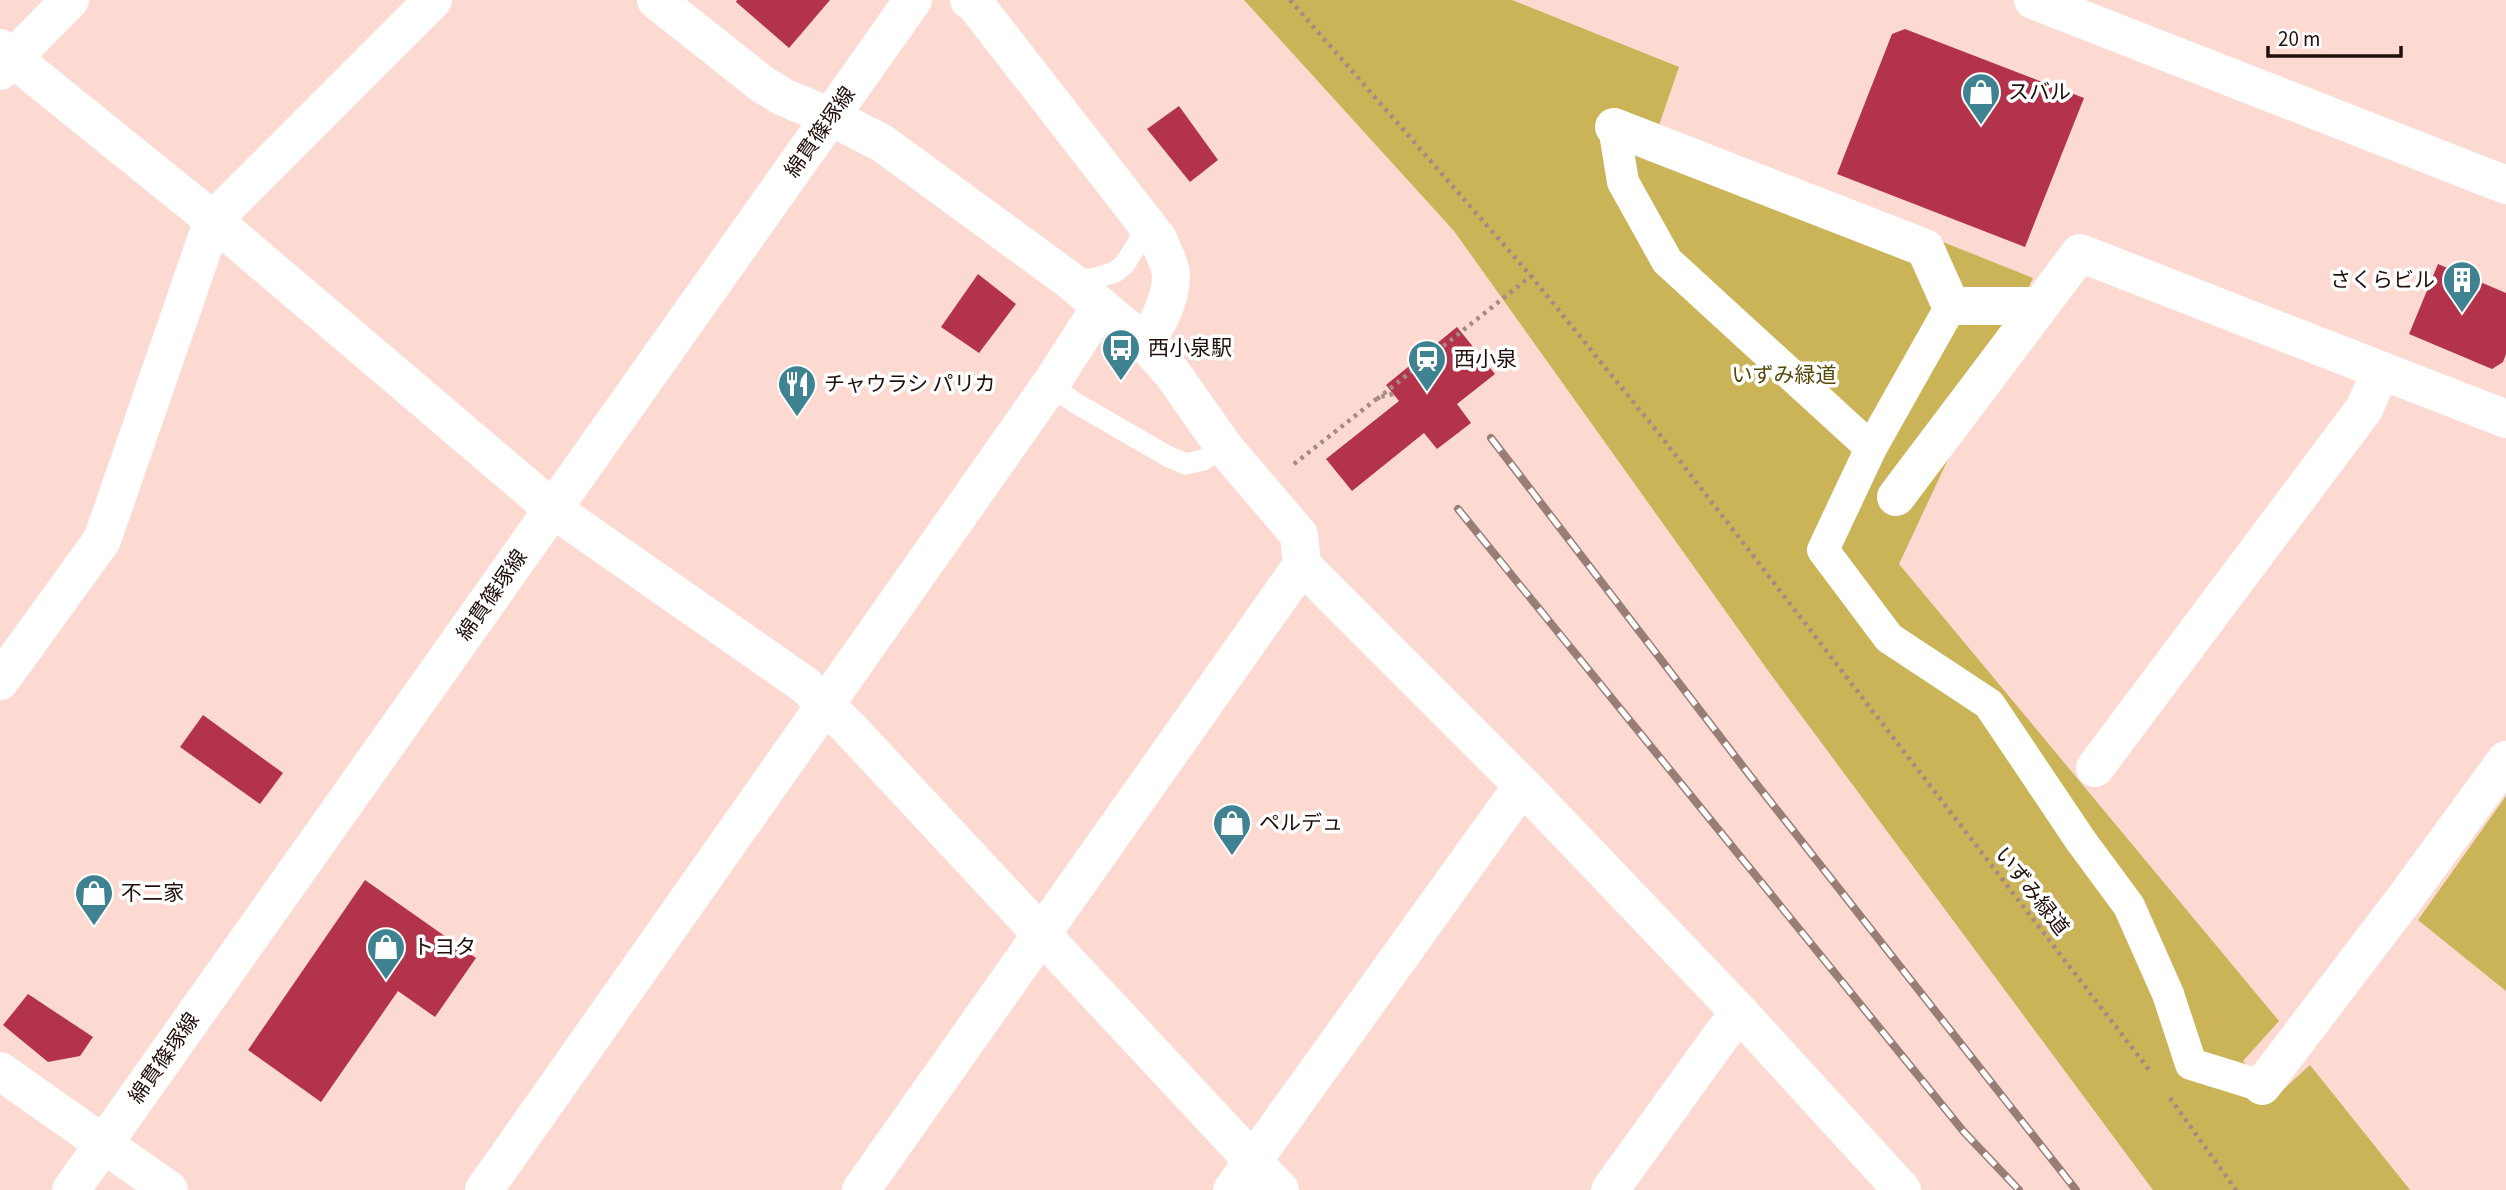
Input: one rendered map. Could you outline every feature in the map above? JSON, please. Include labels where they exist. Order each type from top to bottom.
[{"type":"street","points":[[70,0],[4,59],[213,220],[554,510],[805,685],[1042,934],[1242,1176],[1280,1190]]},
{"type":"street","points":[[0,681],[102,540],[213,220],[433,0]]},
{"type":"street","points":[[656,0],[762,84],[783,97],[882,143],[1068,279],[1145,343],[1172,373],[1224,447],[1299,535],[1302,565],[1524,787],[1740,1013],[1902,1190]]},
{"type":"street","name":"綿貫篠塚線","points":[[71,1190],[913,0]]},
{"type":"street","points":[[969,0],[975,4],[1158,239],[1171,274],[1167,300],[1157,325],[1145,343]]},
{"type":"street","points":[[2055,4],[2506,185]]},
{"type":"street","points":[[1614,127],[1925,248],[1951,306]]},
{"type":"street","points":[[1614,127],[1623,182],[1667,261],[1871,448]]},
{"type":"street","points":[[1896,497],[2080,253],[2506,419]]},
{"type":"street","points":[[484,1190],[1050,385],[1101,306]]},
{"type":"street","points":[[1951,306],[2039,306]]},
{"type":"street","points":[[1951,306],[1871,448],[1823,550],[1889,638],[1989,704],[2081,841],[2129,906],[2168,994],[2191,1064],[2262,1086],[2506,760]]},
{"type":"street","points":[[2095,768],[2364,410],[2381,371]]},
{"type":"street","points":[[861,1190],[1302,565]]},
{"type":"street","points":[[1242,1176],[1524,787]]},
{"type":"street","points":[[1610,1190],[1740,1013]]},
{"type":"street","points":[[0,1071],[169,1190]]},
{"type":"lane","points":[[1068,279],[1093,279],[1115,272],[1124,265],[1140,240],[1138,214]]},
{"type":"lane","points":[[1050,385],[1167,456],[1186,464],[1203,460],[1224,447]]},
{"type":"path","name":"いずみ緑道","points":[[1290,0],[1531,276],[1660,435],[2155,1078]]},
{"type":"path","points":[[1377,399],[1531,276]]},
{"type":"path","points":[[1285,471],[1379,397],[1393,394]]},
{"type":"path","points":[[2163,1089],[2236,1190]]},
{"type":"green space","name":"いずみ緑道","points":[[1244,0],[1512,0],[1679,67],[1658,128],[2033,278],[1899,564],[2279,1021],[2243,1061],[2272,1100],[2310,1065],[2410,1190],[2153,1190],[1769,672],[1454,231]]},
{"type":"green space","points":[[2506,796],[2506,991],[2418,920]]},
{"type":"building","points":[[830,0],[789,48],[736,2]]},
{"type":"building","points":[[1905,29],[2084,98],[2025,247],[1837,174],[1892,34]]},
{"type":"building","points":[[1179,106],[1218,160],[1190,182],[1147,129]]},
{"type":"building","name":"さくらビル","points":[[2438,264],[2506,293],[2506,354],[2503,362],[2492,369],[2409,334]]},
{"type":"building","points":[[978,274],[1016,304],[979,353],[941,327]]},
{"type":"building","points":[[1457,327],[1495,374],[1457,404],[1471,423],[1437,449],[1424,433],[1352,491],[1326,459],[1399,401],[1386,385]]},
{"type":"building","points":[[203,715],[283,773],[260,804],[180,747]]},
{"type":"building","points":[[365,880],[476,958],[435,1017],[398,991],[321,1102],[248,1050]]},
{"type":"building","points":[[28,994],[93,1037],[80,1056],[48,1062],[3,1025]]},
{"type":"railway","points":[[1491,438],[1751,777],[2076,1190]]},
{"type":"railway","points":[[1458,509],[1964,1132],[2019,1190]]},
{"type":"place","name":"スバル","points":[[1981,126]]},
{"type":"place","name":"さくらビル","points":[[2462,314]]},
{"type":"place","name":"西小泉駅","points":[[1121,382]]},
{"type":"place","name":"西小泉","points":[[1427,393]]},
{"type":"place","name":"チャウラシ パリカ","points":[[797,418]]},
{"type":"place","name":"ペルデュ","points":[[1232,857]]},
{"type":"place","name":"不二家","points":[[94,927]]},
{"type":"place","name":"トヨタ","points":[[386,981]]}]
